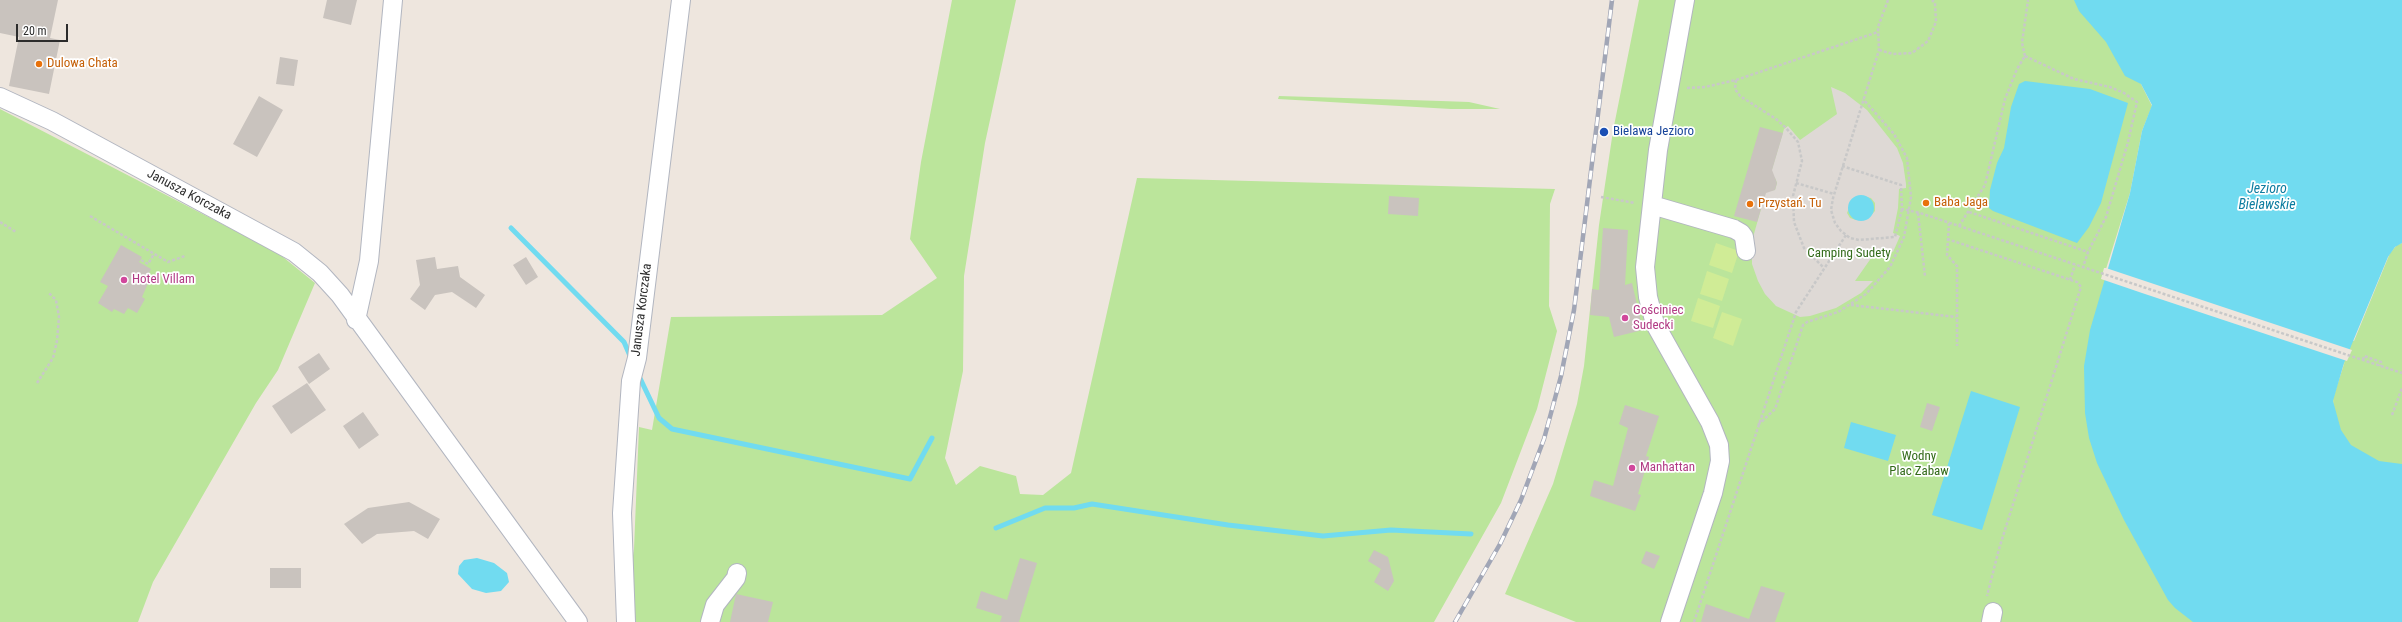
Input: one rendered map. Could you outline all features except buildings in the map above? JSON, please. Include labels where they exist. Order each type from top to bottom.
[{"type":"street","points":[[356,320],[369,261],[393,0]]},
{"type":"street","name":"Janusza Korczaka","points":[[626,622],[622,513],[631,381],[637,358],[681,0]]},
{"type":"street","points":[[1670,622],[1713,493],[1720,461],[1719,445],[1710,422],[1655,324],[1648,297],[1644,267],[1668,88],[1685,0]]},
{"type":"street","name":"Janusza Korczaka","points":[[0,97],[52,121],[294,252],[320,273],[340,295],[356,320],[578,622]]},
{"type":"street","points":[[1652,205],[1734,229],[1741,233],[1744,237],[1746,251]]},
{"type":"street","points":[[710,622],[715,605],[736,578],[737,573]]},
{"type":"path","points":[[1842,166],[1901,185],[1902,209],[1895,237],[1859,240],[1846,235],[1838,227],[1833,218],[1831,205],[1842,166],[1879,50],[1878,32],[1882,12],[1888,0]]},
{"type":"path","points":[[1879,50],[1893,54],[1912,53],[1928,41],[1936,22],[1935,3],[1932,0]]},
{"type":"path","points":[[1959,226],[1985,185],[2005,99],[2017,69],[2025,56],[2022,43],[2028,0]]},
{"type":"path","points":[[1668,88],[1705,87],[1736,80],[1878,32]]},
{"type":"path","points":[[2025,56],[2074,79],[2110,87],[2124,93],[2137,102],[2128,142],[2106,217],[2088,252],[2083,267]]},
{"type":"path","points":[[1736,80],[1736,89],[1740,96],[1781,123],[1798,142],[1802,161],[1796,183],[1792,208],[1795,227],[1807,253],[1824,268]]},
{"type":"path","points":[[1758,426],[1775,409],[1803,325],[1851,305],[1875,286],[1892,264],[1903,240],[1910,211],[1911,184],[1906,155],[1890,129],[1863,99]]},
{"type":"path","points":[[1796,183],[1834,194]]},
{"type":"path","points":[[1601,198],[1652,205]]},
{"type":"path","points":[[1902,209],[1918,212],[2402,373]]},
{"type":"path","points":[[1918,212],[1925,276]]},
{"type":"path","points":[[1969,212],[2088,252]]},
{"type":"path","points":[[90,216],[168,262],[185,256]]},
{"type":"path","points":[[0,222],[16,232]]},
{"type":"path","points":[[1949,223],[1947,256],[1957,266],[1957,346]]},
{"type":"path","points":[[1694,622],[1796,310],[1846,235]]},
{"type":"path","points":[[1947,239],[2070,280],[2079,284],[2081,289],[1986,597],[1992,617]]},
{"type":"path","points":[[141,260],[148,264],[154,254]]},
{"type":"path","points":[[2070,280],[2076,265]]},
{"type":"path","points":[[37,383],[53,358],[57,342],[60,317],[56,300],[48,292]]},
{"type":"path","points":[[1851,305],[1956,317]]},
{"type":"path","points":[[2392,416],[2402,388]]},
{"type":"green space","points":[[952,0],[1016,0],[985,143],[964,276],[963,371],[945,458],[956,485],[980,466],[1016,476],[1020,494],[1043,495],[1071,473],[1137,178],[1555,189],[1550,204],[1549,306],[1557,331],[1537,409],[1501,503],[1434,622],[631,622],[628,590],[634,549],[639,427],[652,430],[671,317],[882,315],[937,278],[910,239],[921,162]]},
{"type":"green space","name":"Camping Sudety","points":[[1639,0],[2127,0],[2141,84],[2152,106],[2142,131],[2130,193],[2106,269],[2354,341],[2390,253],[2397,245],[2402,243],[2402,474],[2335,442],[2333,398],[2345,361],[2229,622],[1576,622],[1505,594],[1553,484],[1577,404],[1584,366],[1599,225],[1613,131]]},
{"type":"green space","points":[[1279,96],[1469,102],[1500,109],[1451,109],[1278,99]]},
{"type":"green space","points":[[0,109],[278,253],[315,283],[278,370],[256,403],[153,582],[138,622],[0,622]]},
{"type":"green space","points":[[1716,243],[1739,251],[1732,273],[1709,265]]},
{"type":"green space","points":[[1707,271],[1729,279],[1722,301],[1700,294]]},
{"type":"green space","points":[[1698,298],[1720,306],[1713,328],[1691,321]]},
{"type":"green space","points":[[1722,312],[1742,319],[1733,346],[1713,338]]},
{"type":"shaded area","points":[[1831,87],[1845,93],[1867,110],[1897,148],[1903,163],[1906,184],[1906,188],[1899,189],[1898,208],[1893,233],[1900,236],[1893,252],[1887,249],[1874,254],[1855,281],[1873,281],[1861,293],[1836,308],[1810,316],[1800,317],[1776,306],[1765,294],[1758,281],[1752,264],[1752,241],[1766,191],[1775,190],[1777,183],[1775,178],[1770,176],[1784,129],[1788,126],[1800,140],[1837,114]],"holes":[[[1862,196],[1871,198],[1875,203],[1875,211],[1868,218],[1856,220],[1850,218],[1847,213],[1852,200]]]},
{"type":"water","name":"Jezioro Bielawskie","points":[[2074,0],[2402,0],[2402,243],[2395,247],[2388,257],[2344,363],[2333,401],[2341,430],[2351,445],[2379,461],[2402,464],[2402,622],[2193,622],[2175,608],[2168,600],[2124,520],[2097,463],[2089,438],[2085,413],[2084,366],[2090,330],[2130,193],[2142,131],[2152,105],[2141,84],[2125,76],[2106,42],[2079,11]]},
{"type":"water","points":[[2025,81],[2090,89],[2128,103],[2101,203],[2089,227],[2077,243],[1993,211],[1989,208],[1990,190],[1997,163],[2004,148],[2011,107],[2019,84]]},
{"type":"water","points":[[1861,195],[1870,199],[1874,208],[1870,217],[1861,221],[1852,217],[1848,208],[1852,199]]},
{"type":"water","points":[[1971,391],[2020,407],[1982,530],[1932,515]]},
{"type":"water","points":[[1851,422],[1896,435],[1888,461],[1844,448]]},
{"type":"water","points":[[477,558],[494,563],[507,573],[509,582],[501,591],[486,593],[472,589],[458,574],[459,566],[464,560]]},
{"type":"pier","points":[[2104,268],[2352,350],[2347,361],[2101,279]]},
{"type":"waterway","points":[[511,228],[624,342],[631,358]]},
{"type":"waterway","points":[[638,374],[659,418],[672,429],[910,479],[932,438]]},
{"type":"waterway","points":[[996,528],[1045,508],[1074,508],[1092,504],[1228,525],[1323,536],[1391,530],[1471,534]]},
{"type":"railway","points":[[1455,622],[1500,544],[1521,500],[1544,439],[1561,376],[1574,310],[1612,0]]},
{"type":"place","name":"Dulowa Chata","points":[[39,64]]},
{"type":"place","name":"Bielawa Jezioro","points":[[1604,132]]},
{"type":"place","name":"Baba Jaga","points":[[1926,203]]},
{"type":"place","name":"Przystań. Tu","points":[[1750,204]]},
{"type":"place","name":"Hotel Villam","points":[[124,280]]},
{"type":"place","name":"Gościniec Sudecki","points":[[1625,318]]},
{"type":"place","name":"Manhattan","points":[[1632,468]]},
{"type":"park label","name":"Wodny Plac Zabaw","points":[[1919,464]]}]
